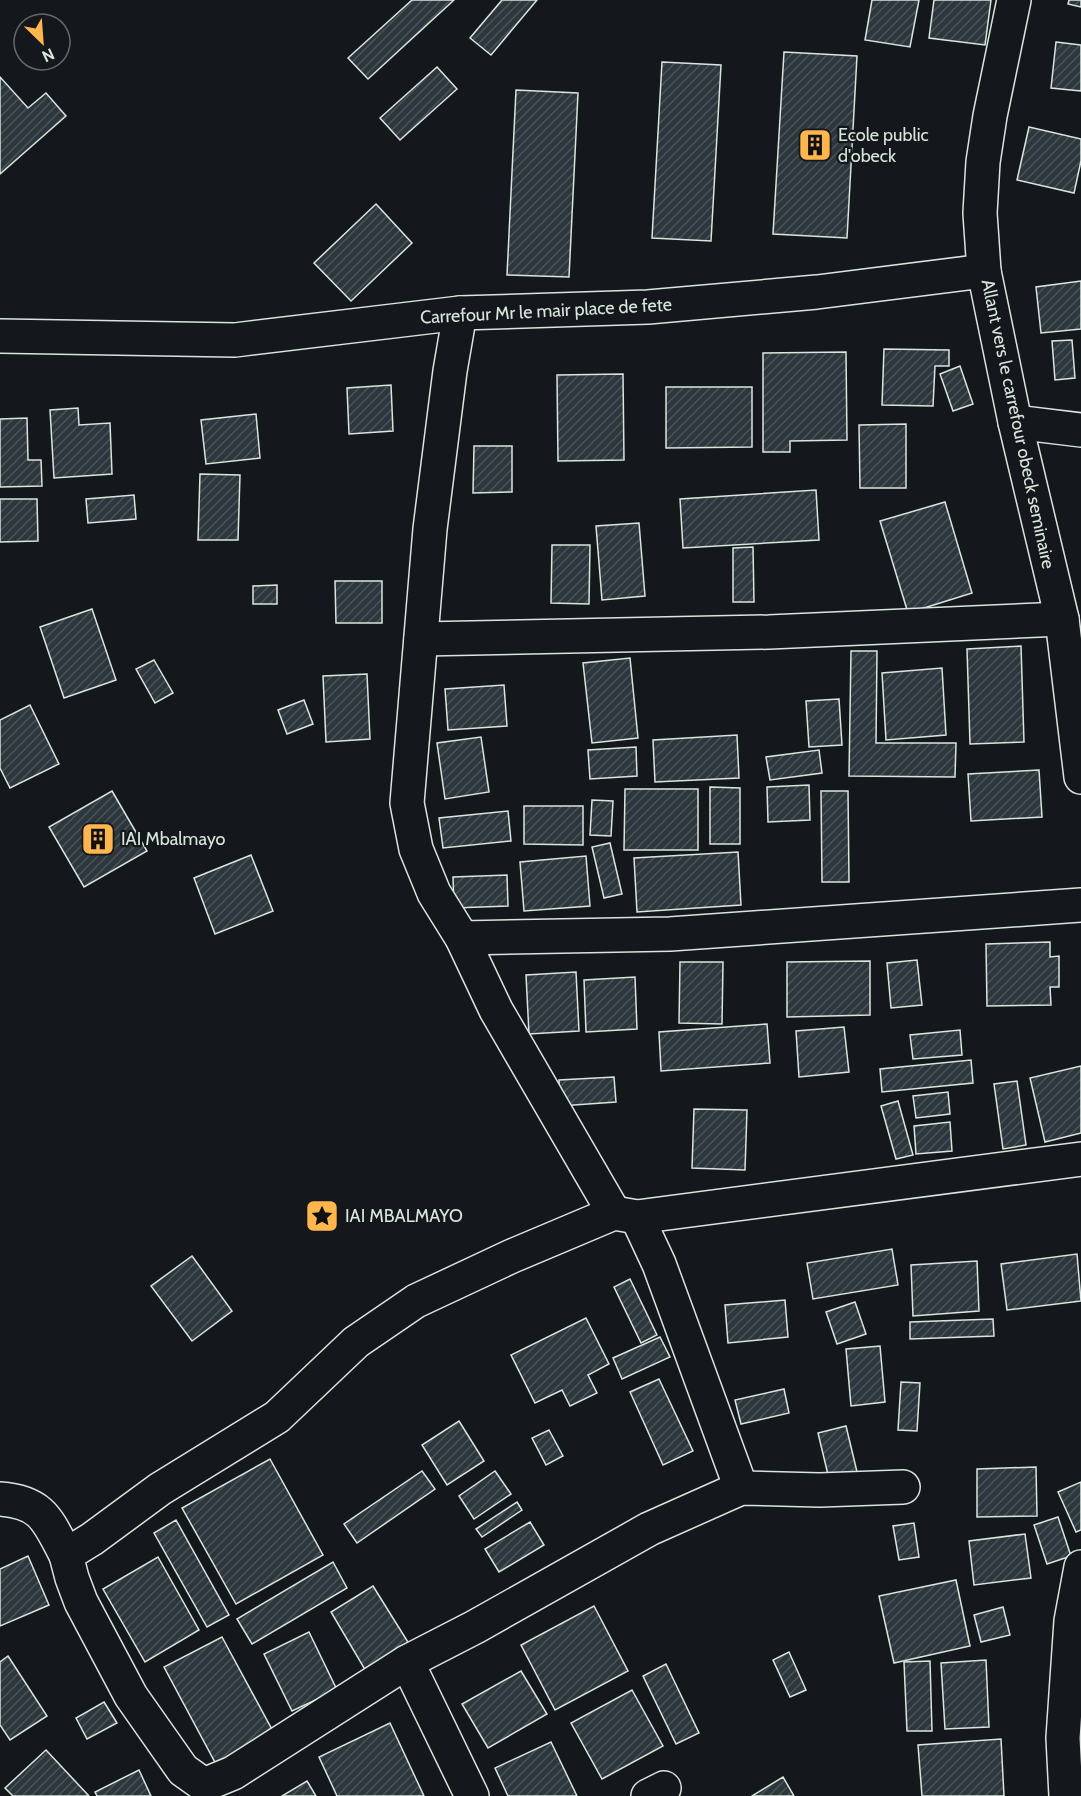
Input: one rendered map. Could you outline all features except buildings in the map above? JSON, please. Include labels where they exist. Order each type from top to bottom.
[{"type":"street","name":"Allant vers le carrefour obeck seminaire","points":[[1014,0],[983,162],[980,213],[984,271],[1015,422],[1062,619],[1081,777]]},
{"type":"street","name":"Carrefour Mr le mair place de fete","points":[[0,336],[235,340],[460,313],[648,307],[817,292],[984,271]]},
{"type":"street","points":[[460,313],[450,371],[430,529],[407,803],[416,849],[434,893],[462,938],[496,1010],[659,1264],[741,1488]]},
{"type":"street","points":[[1015,422],[1081,430]]},
{"type":"street","points":[[422,639],[769,632],[1062,619]]},
{"type":"street","points":[[462,938],[670,934],[1081,905]]},
{"type":"street","points":[[66,1555],[92,1539],[160,1489],[277,1417],[356,1342],[416,1301],[512,1256],[626,1215],[1081,1159]]},
{"type":"street","points":[[0,1499],[19,1500],[34,1507],[47,1520],[66,1555],[81,1602],[130,1696],[183,1770],[204,1785],[233,1773],[407,1662],[475,1627],[649,1529],[741,1488],[820,1491],[903,1487]]},
{"type":"street","points":[[1066,1796],[1063,1738],[1081,1567]]},
{"type":"street","points":[[407,1662],[472,1796]]},
{"type":"place","name":"Ecole public d'obeck","points":[[815,145]]},
{"type":"place","name":"IAI Mbalmayo","points":[[98,839]]},
{"type":"place","name":"IAI MBALMAYO","points":[[322,1216]]}]
